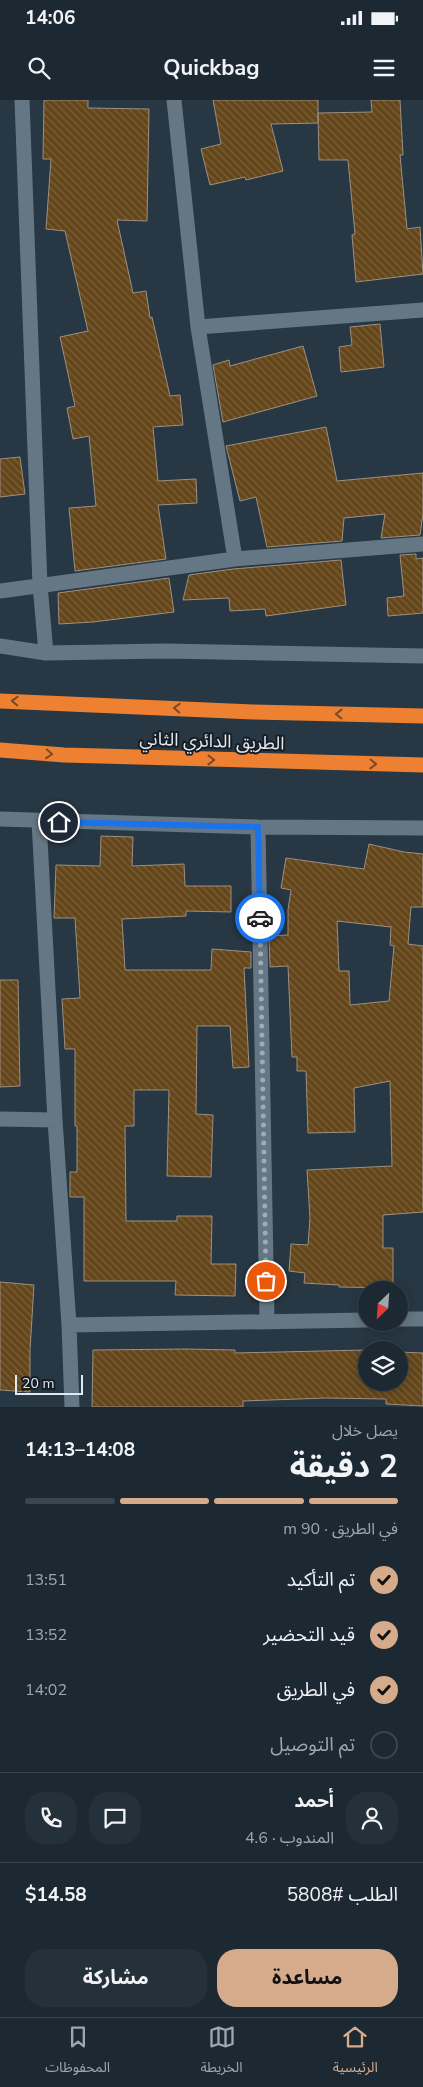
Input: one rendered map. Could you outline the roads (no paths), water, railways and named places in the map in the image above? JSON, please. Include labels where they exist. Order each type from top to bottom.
[{"type":"highway","name":"الطريق الدائري الثاني","points":[[0,701],[253,712],[423,716]]},
{"type":"highway","name":"الطريق الدائري الثاني","points":[[0,750],[64,755],[148,758],[423,765]]},
{"type":"street","points":[[22,100],[40,584],[46,652]]},
{"type":"street","points":[[174,100],[198,327],[234,559]]},
{"type":"street","points":[[198,327],[423,310]]},
{"type":"street","points":[[0,591],[40,584],[234,559],[423,544]]},
{"type":"street","points":[[0,646],[46,652],[165,651],[423,656]]},
{"type":"street","points":[[0,819],[258,827],[423,828]]},
{"type":"street","points":[[39,821],[54,1120],[69,1325],[72,1407]]},
{"type":"street","points":[[258,827],[267,1320]]},
{"type":"street","points":[[0,1119],[54,1120]]},
{"type":"street","points":[[408,1319],[423,1319]]},
{"type":"street","points":[[69,1325],[267,1320],[358,1320]]}]
